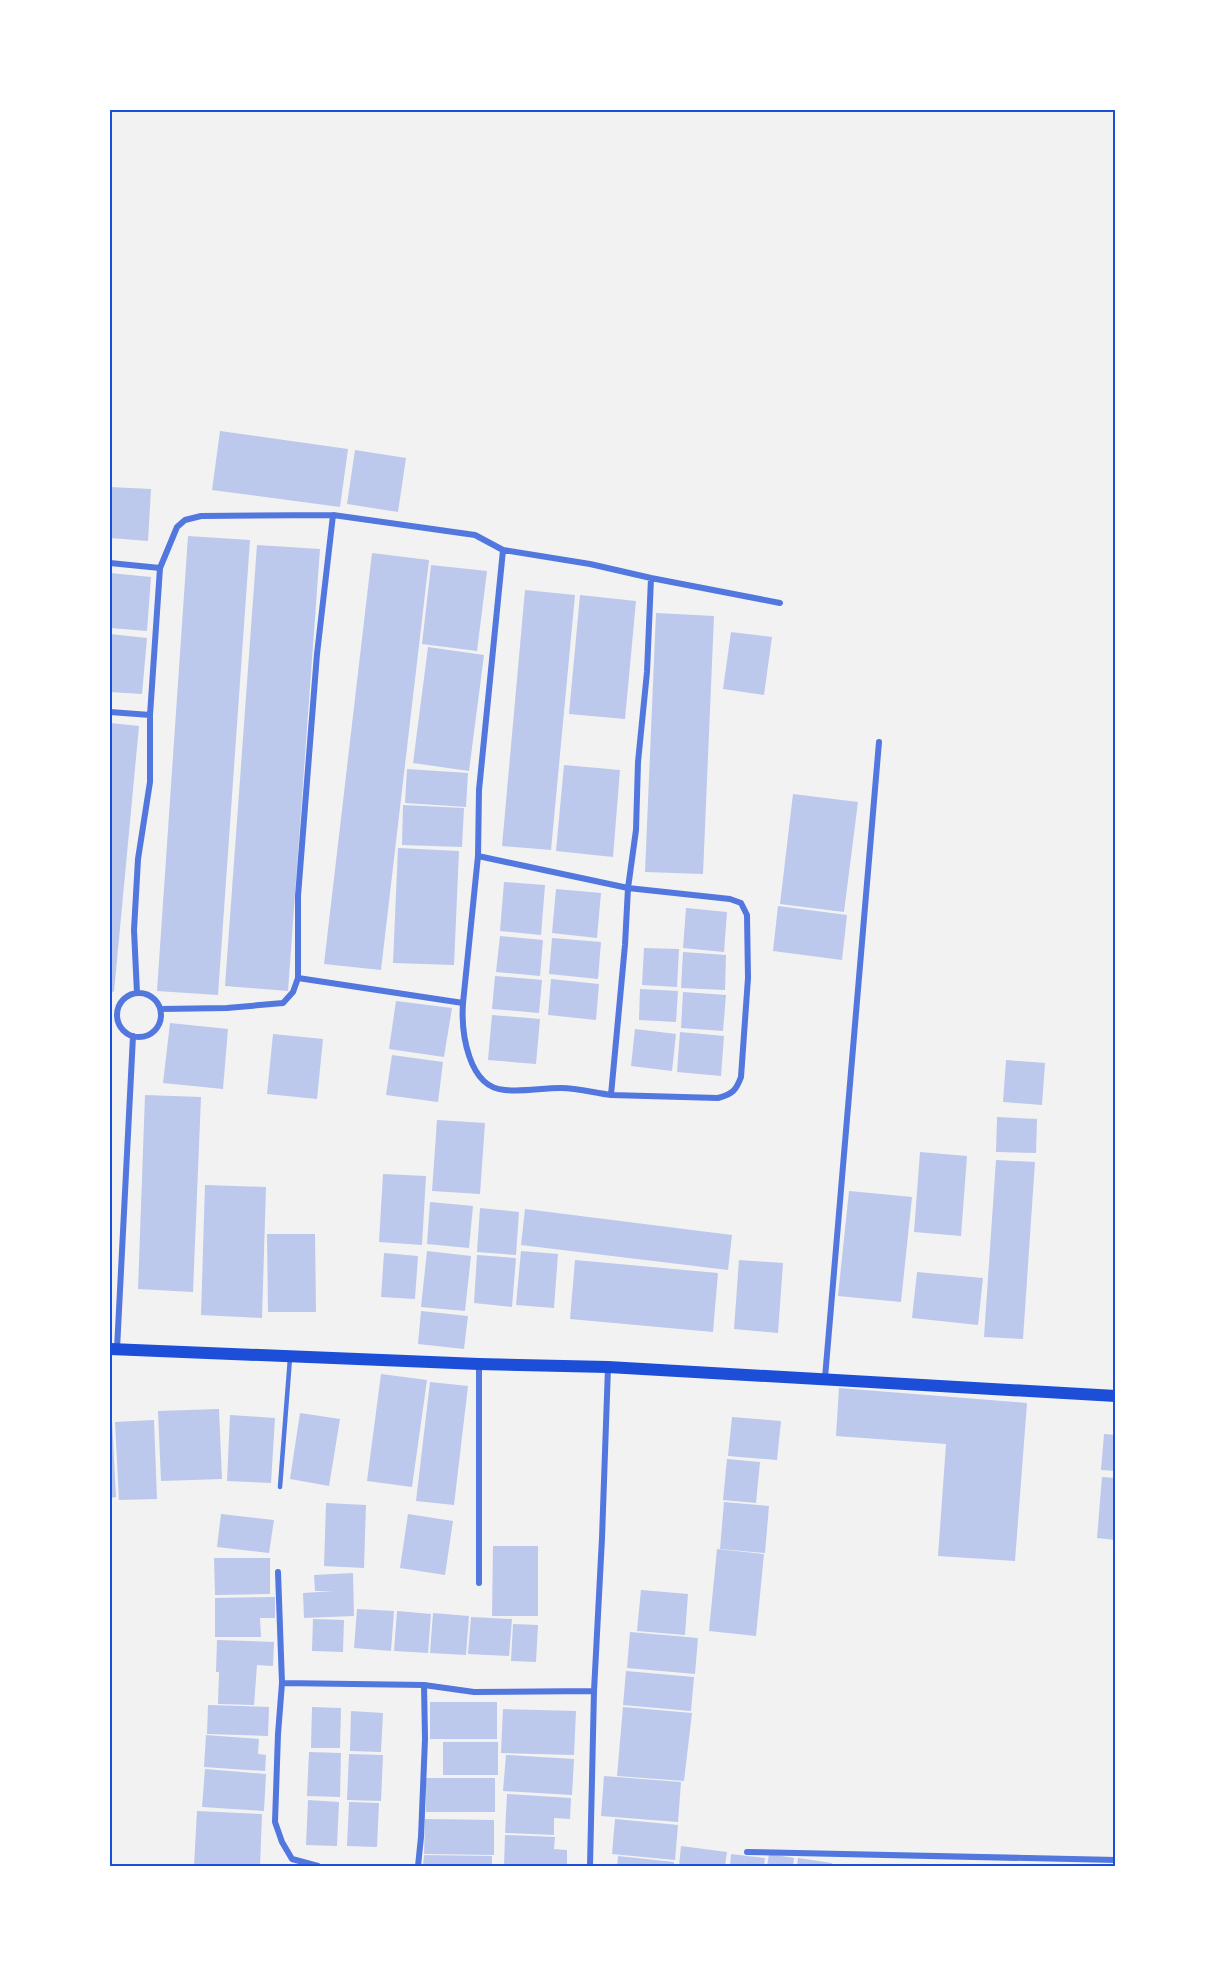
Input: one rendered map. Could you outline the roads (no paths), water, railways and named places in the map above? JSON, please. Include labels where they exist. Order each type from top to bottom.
[{"type":"main road","points":[[113,1349],[608,1367],[1116,1396]]},
{"type":"street","points":[[161,1009],[227,1008],[283,1003],[293,992],[298,978],[298,896],[317,654],[333,515]]},
{"type":"street","points":[[137,993],[134,930],[138,859],[150,782],[150,715],[160,568],[177,527],[185,520],[201,516],[333,515],[476,535],[503,550],[590,564],[780,603]]},
{"type":"street","points":[[478,856],[627,888],[730,899],[741,903],[747,915],[748,968],[741,1077],[736,1090],[718,1098],[611,1095],[563,1088],[503,1090],[489,1086],[470,1063],[462,1022],[463,1003],[478,856],[479,790],[503,550]]},
{"type":"street","points":[[110,563],[160,568]]},
{"type":"street","points":[[611,1095],[626,945],[627,888],[636,830],[638,762],[647,672],[651,578]]},
{"type":"street","points":[[110,712],[150,715]]},
{"type":"street","points":[[825,1378],[879,742]]},
{"type":"street","points":[[298,978],[463,1003]]},
{"type":"street","points":[[137,993],[152,997],[161,1009],[158,1028],[153,1033],[140,1037],[128,1034],[119,1024],[118,1012],[124,999],[137,993]]},
{"type":"street","points":[[110,1011],[118,1012]]},
{"type":"street","points":[[113,1349],[133,1036]]},
{"type":"street","points":[[479,1364],[479,1583]]},
{"type":"street","points":[[590,1866],[594,1691],[608,1367]]},
{"type":"street","points":[[278,1572],[282,1683],[275,1822],[282,1842],[292,1859],[318,1866]]},
{"type":"street","points":[[282,1683],[424,1684],[474,1692],[594,1691]]},
{"type":"street","points":[[418,1866],[423,1782],[424,1684]]},
{"type":"street","points":[[747,1852],[1116,1860]]},
{"type":"lane","points":[[280,1487],[291,1355]]}]
